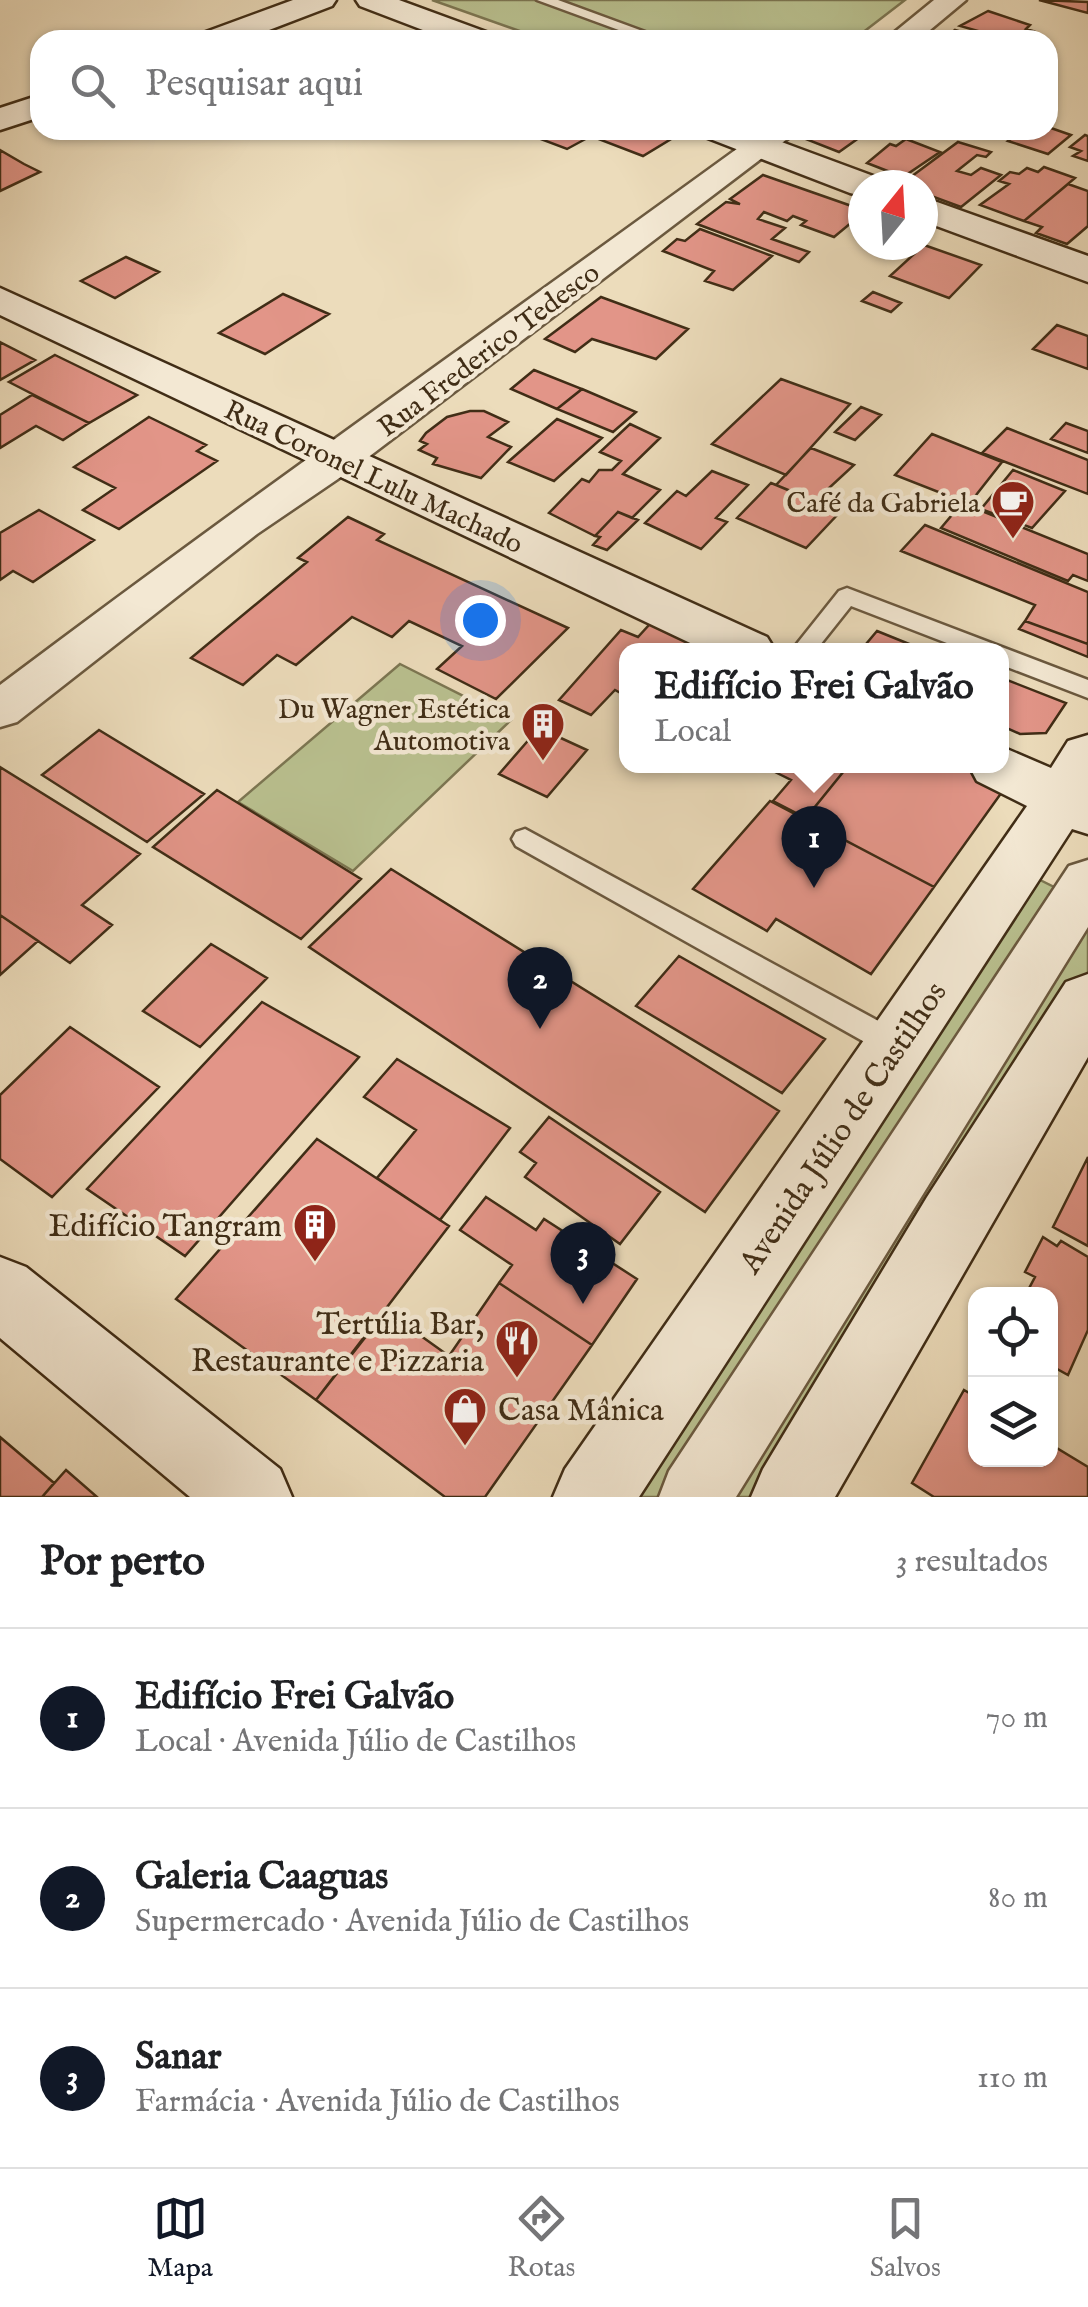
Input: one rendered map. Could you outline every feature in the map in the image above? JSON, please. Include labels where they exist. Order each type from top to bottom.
[{"type":"street","points":[[241,30],[321,0]]},
{"type":"street","points":[[371,0],[451,30]]},
{"type":"street","points":[[913,30],[952,0]]},
{"type":"street","points":[[0,120],[30,109]]},
{"type":"street","name":"Rua Frederico Tedesco","points":[[0,710],[242,524],[339,459],[767,140]]},
{"type":"street","points":[[783,140],[848,177]]},
{"type":"street","points":[[938,214],[1088,270]]},
{"type":"street","name":"Rua Coronel Lulu Machado","points":[[0,300],[734,643]]},
{"type":"street","points":[[1009,769],[1078,788]]},
{"type":"street","name":"Avenida Júlio de Castilhos","points":[[593,1497],[824,1150],[1078,788]]},
{"type":"street","points":[[696,1497],[890,1186],[1085,895],[1018,869]]},
{"type":"street","points":[[791,1497],[952,1220],[1083,1020]]},
{"type":"street","points":[[824,1150],[952,1220]]},
{"type":"street","points":[[0,1292],[252,1497]]},
{"type":"lane","points":[[544,0],[631,30]]},
{"type":"lane","points":[[809,643],[847,596],[969,643]]},
{"type":"lane","points":[[1009,659],[1088,689]]},
{"type":"lane","points":[[525,840],[896,1045]]},
{"type":"green space","points":[[432,0],[905,0],[866,30],[517,30]]},
{"type":"green space","points":[[400,664],[511,720],[353,871],[238,802]]},
{"type":"green space","points":[[1018,869],[1088,904],[1088,1001],[791,1497],[593,1497]]},
{"type":"building","points":[[1039,0],[1088,2],[1088,13]]},
{"type":"building","points":[[988,11],[1030,25],[1026,29],[1030,30],[974,30],[960,26]]},
{"type":"building","points":[[1058,130],[1071,135],[1048,154],[1008,141],[1058,140]]},
{"type":"building","points":[[1085,135],[1088,161],[1073,156],[1081,151],[1070,147]]},
{"type":"building","points":[[543,140],[584,140],[567,149]]},
{"type":"building","points":[[601,140],[669,140],[643,156]]},
{"type":"building","points":[[808,140],[856,140],[839,152]]},
{"type":"building","points":[[909,140],[940,152],[913,170],[885,170],[867,163],[890,144],[896,146]]},
{"type":"building","points":[[958,142],[991,152],[986,157],[977,155],[957,171],[971,175],[981,168],[1001,175],[961,207],[938,199],[938,170],[920,170]]},
{"type":"building","points":[[0,150],[24,164],[40,172],[0,191]]},
{"type":"building","points":[[1044,167],[1075,178],[1024,221],[980,205],[1009,184],[999,181],[1010,172],[1019,174],[1027,168],[1038,172]]},
{"type":"building","points":[[763,175],[848,205],[848,225],[834,237],[801,225],[806,221],[793,216],[787,221],[764,212],[758,219],[785,228],[772,239],[809,252],[799,262],[697,224],[726,202],[740,204],[730,199]]},
{"type":"building","points":[[1068,184],[1088,191],[1088,226],[1067,244],[1036,233],[1042,227],[1024,221]]},
{"type":"building","points":[[700,229],[772,256],[733,290],[705,281],[714,271],[663,251],[677,239],[685,241]]},
{"type":"building","points":[[938,250],[981,265],[949,298],[890,276],[908,260],[938,260]]},
{"type":"building","points":[[126,257],[159,272],[115,298],[81,281]]},
{"type":"building","points":[[873,292],[901,303],[891,312],[862,301]]},
{"type":"building","points":[[283,294],[329,314],[265,354],[219,333]]},
{"type":"building","points":[[601,297],[688,329],[656,359],[592,339],[575,352],[545,339]]},
{"type":"building","points":[[1057,325],[1088,336],[1088,369],[1033,349]]},
{"type":"building","points":[[0,342],[35,360],[0,380]]},
{"type":"building","points":[[55,355],[137,395],[89,423],[9,382]]},
{"type":"building","points":[[534,370],[582,389],[557,409],[511,389]]},
{"type":"building","points":[[781,379],[850,404],[786,475],[712,444]]},
{"type":"building","points":[[582,389],[636,412],[613,432],[557,409]]},
{"type":"building","points":[[32,395],[89,423],[63,440],[36,426],[0,448],[0,415]]},
{"type":"building","points":[[861,407],[881,415],[855,440],[835,432]]},
{"type":"building","points":[[484,411],[508,422],[488,437],[511,447],[481,478],[433,464],[437,458],[419,450],[427,444],[420,441],[426,433],[447,417]]},
{"type":"building","points":[[149,417],[206,445],[197,451],[217,461],[119,529],[83,510],[115,488],[74,467]]},
{"type":"building","points":[[557,419],[602,438],[554,481],[508,462]]},
{"type":"building","points":[[1066,423],[1088,431],[1088,453],[1051,439]]},
{"type":"building","points":[[630,424],[660,438],[623,474],[660,490],[632,518],[618,512],[595,536],[549,513],[582,479],[589,482],[599,470],[612,470],[621,461],[600,452]]},
{"type":"building","points":[[1007,428],[1088,460],[1088,494],[982,453]]},
{"type":"building","points":[[932,434],[1002,462],[969,504],[895,475]]},
{"type":"building","points":[[811,448],[854,465],[815,501],[776,485]]},
{"type":"building","points":[[1013,470],[1065,491],[1032,528],[981,509]]},
{"type":"building","points":[[712,471],[748,485],[716,518],[727,522],[701,549],[645,523],[677,491],[686,496]]},
{"type":"building","points":[[771,483],[840,512],[806,548],[737,518]]},
{"type":"building","name":"Café da Gabriela","points":[[962,503],[1088,554],[1088,581],[1073,575],[1068,581],[941,528]]},
{"type":"building","points":[[39,510],[94,540],[33,582],[13,571],[0,580],[0,533]]},
{"type":"building","points":[[618,512],[638,520],[607,550],[593,545],[600,537],[595,536]]},
{"type":"building","points":[[348,517],[384,534],[377,540],[568,628],[496,699],[437,669],[462,646],[409,621],[392,637],[352,617],[296,665],[277,655],[243,685],[191,658],[307,562],[298,558]]},
{"type":"building","points":[[925,525],[1088,592],[1088,644],[1025,621],[1035,605],[901,551]]},
{"type":"building","points":[[659,614],[698,632],[687,643],[619,643],[619,692],[615,690],[591,715],[559,700],[621,630],[638,637]]},
{"type":"building","points":[[1025,621],[1088,644],[1088,657],[1019,629]]},
{"type":"building","points":[[877,631],[907,643],[867,643]]},
{"type":"building","points":[[1009,681],[1066,703],[1046,733],[1020,734],[1009,729]]},
{"type":"building","name":"Du Wagner Estética Automotiva","points":[[539,728],[587,750],[547,797],[499,774]]},
{"type":"building","points":[[99,730],[204,794],[147,842],[42,775]]},
{"type":"building","points":[[0,767],[140,854],[82,905],[112,925],[70,963],[0,915]]},
{"type":"building","points":[[777,773],[842,773],[806,818],[773,801],[791,780]]},
{"type":"building","points":[[842,773],[982,773],[1007,785],[934,887],[805,819]]},
{"type":"building","points":[[217,790],[361,879],[301,939],[153,847]]},
{"type":"building","points":[[770,801],[934,887],[871,974],[776,919],[767,931],[693,889]]},
{"type":"building","points":[[391,869],[779,1111],[705,1212],[309,947]]},
{"type":"building","points":[[0,915],[38,941],[0,975]]},
{"type":"building","points":[[211,944],[267,978],[200,1047],[143,1011]]},
{"type":"building","points":[[679,956],[825,1039],[782,1093],[636,1006]]},
{"type":"building","points":[[262,1002],[359,1057],[185,1256],[87,1189]]},
{"type":"building","points":[[70,1027],[159,1087],[52,1197],[0,1159],[0,1095]]},
{"type":"building","points":[[397,1059],[510,1128],[440,1220],[377,1178],[416,1130],[364,1097]]},
{"type":"building","points":[[549,1117],[660,1192],[620,1244],[525,1177],[536,1163],[520,1152]]},
{"type":"building","name":"Edifício Tangram","points":[[317,1139],[449,1226],[316,1400],[176,1299]]},
{"type":"building","points":[[1088,1157],[1088,1246],[1053,1227]]},
{"type":"building","points":[[486,1197],[536,1230],[544,1219],[637,1279],[592,1345],[499,1283],[512,1265],[460,1230]]},
{"type":"building","points":[[1043,1237],[1057,1246],[1061,1241],[1088,1257],[1088,1330],[1068,1375],[1058,1369],[1058,1287],[1030,1287],[1035,1277],[1025,1272]]},
{"type":"building","points":[[499,1283],[592,1345],[485,1497],[445,1497],[316,1400],[386,1311],[449,1356]]},
{"type":"building","points":[[964,1390],[968,1392],[968,1467],[1058,1467],[1058,1449],[1088,1467],[1088,1497],[934,1497],[912,1483]]},
{"type":"building","points":[[0,1437],[54,1483],[42,1497],[0,1497]]},
{"type":"building","points":[[66,1470],[97,1497],[42,1497]]},
{"type":"place","name":"Café da Gabriela","points":[[1013,540]]},
{"type":"place","name":"Du Wagner Estética Automotiva","points":[[543,762]]},
{"type":"place","name":"Edifício Frei Galvão","points":[[814,888]]},
{"type":"place","name":"Galeria Caaguas","points":[[540,1029]]},
{"type":"place","name":"Edifício Tangram","points":[[315,1263]]},
{"type":"place","name":"Sanar","points":[[583,1304]]},
{"type":"place","name":"Tertúlia Bar, Restaurante e Pizzaria","points":[[517,1379]]},
{"type":"place","name":"Casa Mânica","points":[[465,1447]]}]
